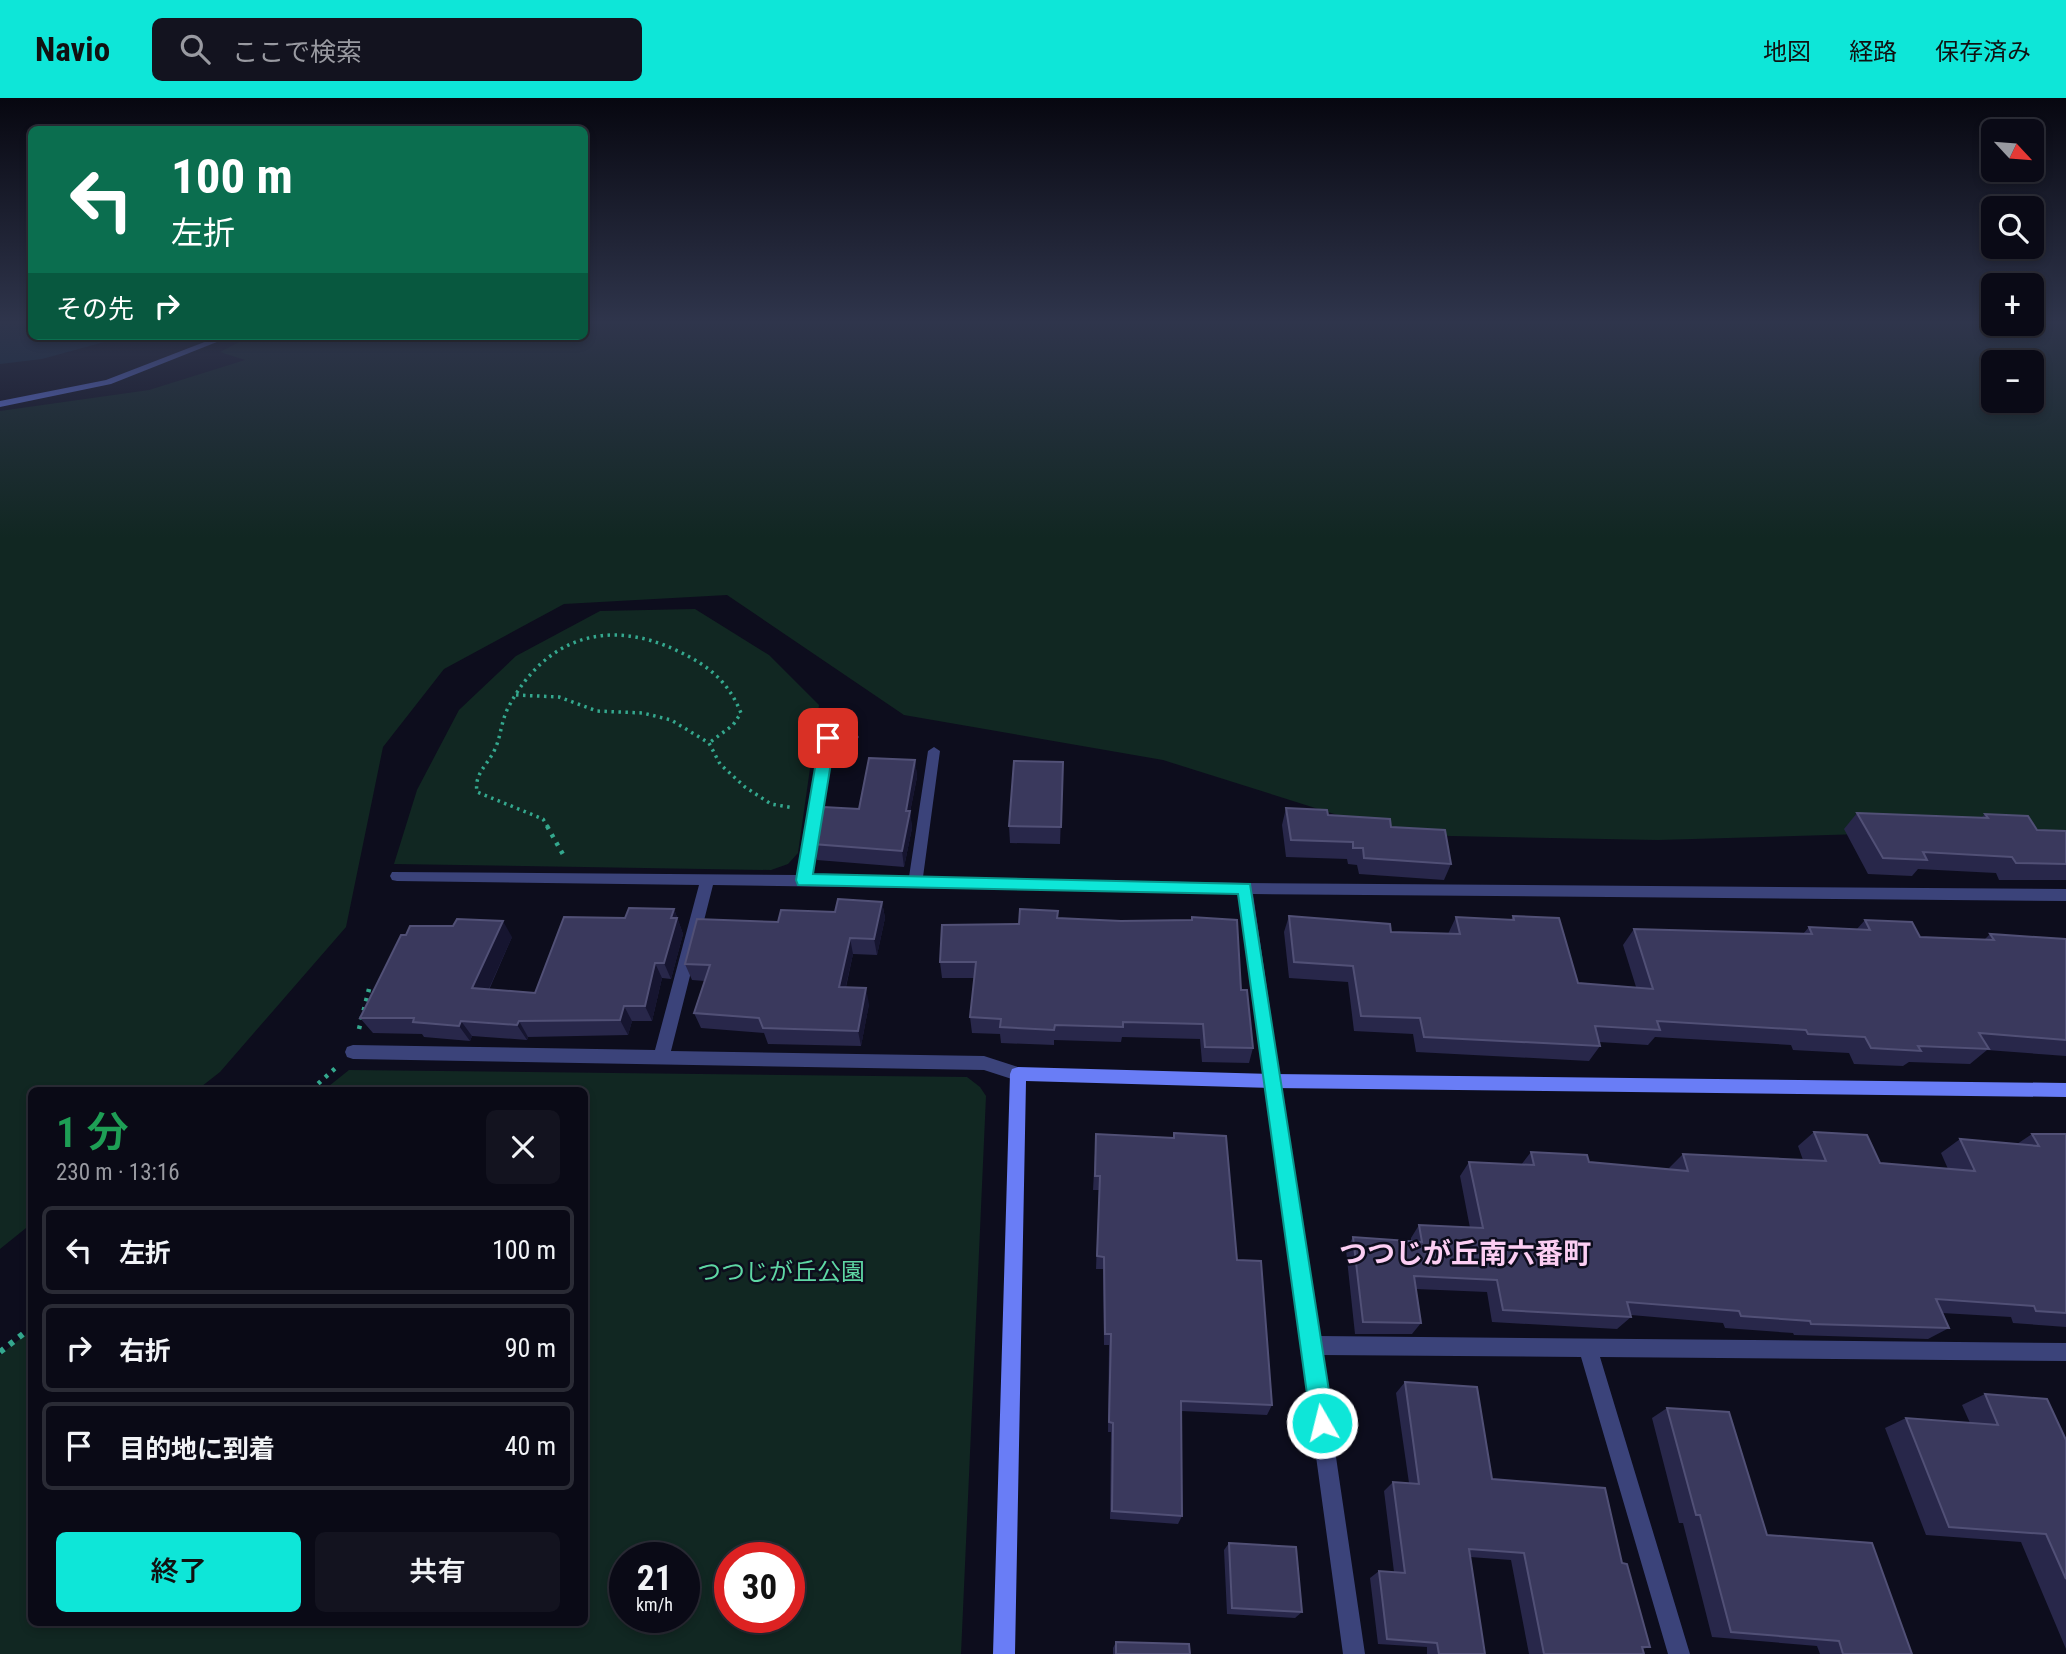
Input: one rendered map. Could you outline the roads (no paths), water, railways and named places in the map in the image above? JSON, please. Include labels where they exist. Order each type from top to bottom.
[{"type":"street","points":[[0,404],[51,394]]},
{"type":"street","points":[[804,880],[828,738],[853,737]]},
{"type":"street","points":[[915,882],[934,751]]},
{"type":"street","points":[[397,876],[1245,888],[2066,895]]},
{"type":"street","points":[[661,1058],[706,880]]},
{"type":"street","points":[[1245,888],[1354,1654]]},
{"type":"street","points":[[353,1052],[984,1063],[1018,1074],[1273,1081],[2066,1090]]},
{"type":"street","points":[[1004,1654],[1018,1074]]},
{"type":"street","points":[[1312,1345],[2066,1352]]},
{"type":"street","points":[[1587,1346],[1679,1654]]},
{"type":"district","name":"つつじが丘南六番町","points":[[1465,1253]]},
{"type":"park label","name":"つつじが丘公園","points":[[781,1272]]}]
